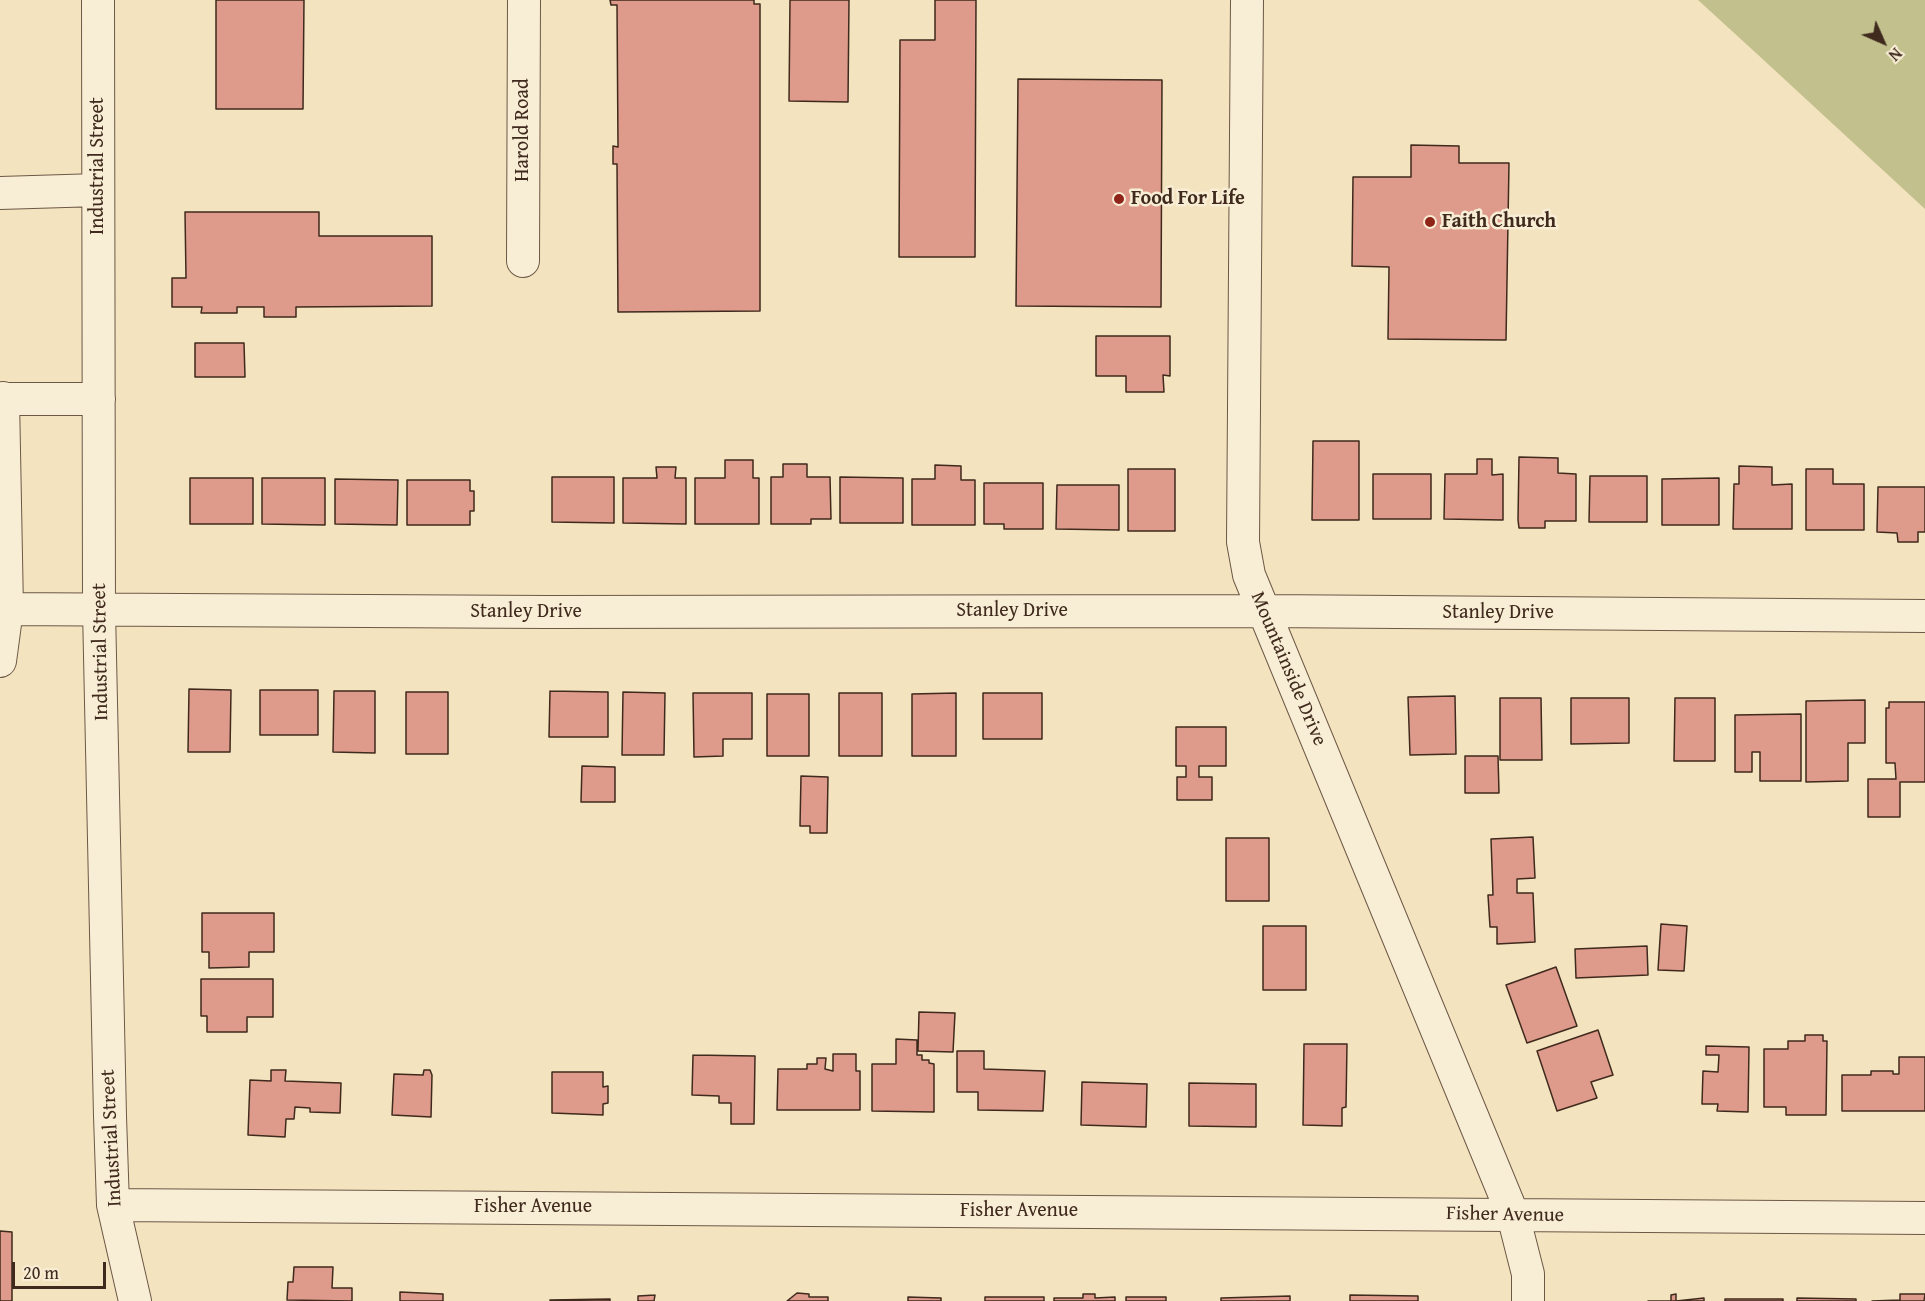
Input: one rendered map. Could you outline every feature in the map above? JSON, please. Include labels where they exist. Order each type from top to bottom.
[{"type":"street","name":"Industrial Street","points":[[98,0],[99,610],[113,1205],[135,1301]]},
{"type":"street","name":"Harold Road","points":[[522,261],[524,0]]},
{"type":"street","name":"Mountainside Drive","points":[[1246,0],[1243,542],[1249,575],[1513,1215],[1528,1274],[1528,1301]]},
{"type":"street","points":[[0,193],[99,190]]},
{"type":"street","points":[[0,661],[4,609],[1,398],[99,399]]},
{"type":"street","name":"Stanley Drive","points":[[4,609],[1265,611],[1925,616]]},
{"type":"street","name":"Fisher Avenue","points":[[113,1205],[1925,1218]]},
{"type":"shaded area","points":[[1698,0],[1925,0],[1925,209],[1756,53]]},
{"type":"building","points":[[216,0],[304,0],[303,109],[216,109]]},
{"type":"building","points":[[610,0],[754,0],[754,4],[760,4],[760,311],[618,312],[617,164],[613,164],[613,146],[618,147],[617,5],[611,5]]},
{"type":"building","points":[[790,0],[849,0],[848,102],[789,101]]},
{"type":"building","points":[[935,0],[976,0],[975,257],[899,257],[900,40],[935,40]]},
{"type":"building","points":[[1018,79],[1162,80],[1161,307],[1016,306]]},
{"type":"building","name":"Faith Church","points":[[1411,145],[1459,146],[1459,163],[1509,163],[1506,340],[1388,339],[1389,267],[1352,266],[1353,177],[1411,177]]},
{"type":"building","points":[[185,212],[319,212],[319,236],[432,236],[432,306],[296,307],[296,317],[264,317],[264,307],[237,307],[237,313],[201,313],[202,307],[172,307],[172,278],[186,278]]},
{"type":"building","points":[[1096,336],[1170,336],[1170,376],[1163,375],[1164,392],[1126,392],[1126,376],[1096,376]]},
{"type":"building","points":[[195,343],[244,343],[245,377],[195,377]]},
{"type":"building","points":[[1313,441],[1359,441],[1359,520],[1312,520]]},
{"type":"building","points":[[1519,457],[1558,458],[1558,473],[1576,474],[1576,521],[1545,521],[1545,528],[1519,528]]},
{"type":"building","points":[[1477,459],[1492,459],[1492,475],[1503,474],[1503,520],[1444,519],[1445,474],[1477,474]]},
{"type":"building","points":[[725,460],[753,460],[753,478],[759,478],[759,524],[695,524],[695,478],[725,478]]},
{"type":"building","points":[[783,464],[807,464],[807,477],[830,477],[831,519],[811,519],[811,524],[771,524],[771,477],[783,477]]},
{"type":"building","points":[[935,465],[961,466],[961,480],[975,480],[975,525],[912,525],[912,479],[935,479]]},
{"type":"building","points":[[1739,466],[1772,467],[1772,485],[1792,484],[1792,529],[1733,529],[1734,484],[1739,484]]},
{"type":"building","points":[[656,467],[676,467],[675,478],[686,478],[686,524],[623,523],[623,478],[657,478]]},
{"type":"building","points":[[1128,469],[1175,469],[1175,531],[1128,531]]},
{"type":"building","points":[[1806,469],[1833,469],[1833,484],[1864,484],[1864,530],[1806,530]]},
{"type":"building","points":[[1373,474],[1431,474],[1431,519],[1373,519]]},
{"type":"building","points":[[1590,476],[1647,476],[1647,522],[1589,522]]},
{"type":"building","points":[[552,477],[614,477],[614,523],[552,522]]},
{"type":"building","points":[[840,477],[903,478],[903,523],[840,523]]},
{"type":"building","points":[[190,478],[253,478],[253,524],[190,524]]},
{"type":"building","points":[[262,478],[325,478],[325,525],[262,524]]},
{"type":"building","points":[[1719,478],[1719,525],[1662,525],[1662,479]]},
{"type":"building","points":[[335,479],[398,480],[397,525],[335,524]]},
{"type":"building","points":[[407,480],[470,480],[470,491],[474,491],[474,511],[470,511],[470,525],[407,525]]},
{"type":"building","points":[[984,483],[1043,483],[1043,529],[1004,529],[1004,524],[984,524]]},
{"type":"building","points":[[1057,485],[1119,485],[1119,530],[1056,529]]},
{"type":"building","points":[[1878,487],[1925,487],[1925,532],[1918,532],[1918,542],[1898,542],[1897,533],[1877,532]]},
{"type":"building","points":[[189,689],[231,690],[230,752],[188,752]]},
{"type":"building","points":[[260,690],[318,690],[318,735],[260,735]]},
{"type":"building","points":[[334,691],[375,691],[375,753],[333,752]]},
{"type":"building","points":[[550,691],[608,692],[608,737],[549,737]]},
{"type":"building","points":[[406,692],[448,692],[448,754],[406,754]]},
{"type":"building","points":[[623,692],[665,693],[664,755],[622,755]]},
{"type":"building","points":[[693,693],[752,693],[752,739],[723,739],[723,756],[694,757]]},
{"type":"building","points":[[839,693],[882,693],[882,756],[839,756]]},
{"type":"building","points":[[956,693],[956,756],[912,756],[912,694]]},
{"type":"building","points":[[983,693],[1042,693],[1042,739],[983,739]]},
{"type":"building","points":[[767,694],[809,694],[809,756],[767,756]]},
{"type":"building","points":[[1455,696],[1456,754],[1410,755],[1408,697]]},
{"type":"building","points":[[1500,698],[1541,698],[1542,760],[1500,760]]},
{"type":"building","points":[[1571,698],[1629,698],[1629,743],[1571,744]]},
{"type":"building","points":[[1675,698],[1715,698],[1715,761],[1674,761]]},
{"type":"building","points":[[1865,700],[1865,743],[1848,743],[1848,781],[1806,782],[1806,701]]},
{"type":"building","points":[[1889,702],[1925,702],[1925,782],[1900,782],[1900,817],[1868,817],[1868,779],[1896,779],[1895,763],[1886,763],[1886,708],[1889,708]]},
{"type":"building","points":[[1801,714],[1801,781],[1760,781],[1760,752],[1752,752],[1752,772],[1735,772],[1735,715]]},
{"type":"building","points":[[1176,727],[1226,727],[1226,766],[1199,766],[1199,777],[1212,777],[1212,800],[1177,800],[1177,777],[1186,777],[1186,766],[1176,766]]},
{"type":"building","points":[[1465,756],[1498,756],[1499,793],[1465,793]]},
{"type":"building","points":[[582,766],[615,767],[615,802],[581,802]]},
{"type":"building","points":[[801,776],[828,777],[827,833],[810,833],[810,826],[800,826]]},
{"type":"building","points":[[1533,837],[1535,878],[1517,879],[1517,893],[1533,893],[1535,942],[1497,944],[1497,927],[1490,927],[1488,895],[1493,895],[1491,839]]},
{"type":"building","points":[[1226,838],[1269,838],[1269,901],[1226,901]]},
{"type":"building","points":[[202,913],[274,913],[274,952],[249,952],[249,967],[209,968],[209,952],[202,952]]},
{"type":"building","points":[[1661,924],[1687,926],[1684,971],[1658,970]]},
{"type":"building","points":[[1263,926],[1306,926],[1306,990],[1263,990]]},
{"type":"building","points":[[1647,946],[1648,975],[1576,978],[1575,949]]},
{"type":"building","points":[[1556,967],[1577,1026],[1527,1043],[1506,985]]},
{"type":"building","points":[[201,979],[273,979],[273,1017],[247,1017],[247,1032],[207,1032],[207,1016],[201,1016]]},
{"type":"building","points":[[919,1012],[955,1013],[953,1052],[918,1051]]},
{"type":"building","points":[[1598,1030],[1613,1075],[1591,1082],[1597,1098],[1557,1111],[1537,1051]]},
{"type":"building","points":[[1805,1035],[1823,1035],[1823,1041],[1827,1041],[1826,1115],[1786,1115],[1786,1107],[1764,1107],[1764,1049],[1788,1049],[1788,1041],[1805,1041]]},
{"type":"building","points":[[896,1039],[917,1040],[917,1055],[922,1055],[922,1060],[929,1060],[929,1063],[934,1064],[934,1112],[872,1111],[872,1064],[896,1064]]},
{"type":"building","points":[[1304,1044],[1347,1044],[1346,1107],[1342,1108],[1342,1126],[1303,1125]]},
{"type":"building","points":[[1706,1046],[1749,1047],[1748,1112],[1717,1111],[1718,1104],[1702,1104],[1703,1071],[1718,1072],[1719,1055],[1706,1055]]},
{"type":"building","points":[[957,1051],[984,1051],[984,1069],[1045,1071],[1043,1111],[978,1110],[978,1092],[957,1092]]},
{"type":"building","points":[[833,1054],[856,1054],[856,1071],[860,1071],[860,1110],[777,1110],[778,1069],[807,1069],[807,1064],[817,1064],[817,1058],[826,1058],[825,1069],[833,1071]]},
{"type":"building","points":[[693,1055],[755,1056],[754,1124],[731,1124],[731,1103],[719,1103],[719,1096],[692,1095]]},
{"type":"building","points":[[1899,1057],[1925,1057],[1925,1111],[1842,1111],[1842,1075],[1871,1075],[1871,1071],[1893,1071],[1893,1074],[1899,1074]]},
{"type":"building","points":[[271,1070],[286,1070],[285,1081],[341,1083],[340,1113],[310,1112],[310,1108],[295,1107],[294,1119],[286,1119],[285,1137],[248,1135],[250,1080],[271,1081]]},
{"type":"building","points":[[424,1070],[430,1070],[432,1075],[431,1117],[392,1115],[394,1074],[423,1075]]},
{"type":"building","points":[[552,1072],[603,1072],[603,1087],[608,1086],[608,1103],[603,1104],[603,1115],[552,1113]]},
{"type":"building","points":[[1082,1082],[1147,1084],[1146,1127],[1081,1125]]},
{"type":"building","points":[[1189,1083],[1256,1084],[1256,1127],[1189,1126]]},
{"type":"building","points":[[0,1231],[12,1232],[12,1301],[0,1301]]},
{"type":"building","points":[[294,1267],[333,1267],[332,1288],[352,1288],[352,1301],[287,1300],[288,1282],[293,1282]]},
{"type":"building","points":[[400,1292],[443,1294],[443,1301],[400,1301]]},
{"type":"building","points":[[797,1293],[809,1294],[809,1297],[828,1297],[828,1301],[787,1301]]},
{"type":"building","points":[[1083,1294],[1095,1294],[1095,1298],[1115,1297],[1115,1301],[1054,1301],[1054,1298],[1083,1298]]},
{"type":"building","points":[[1676,1294],[1676,1301],[1671,1301],[1671,1295]]},
{"type":"building","points":[[1900,1294],[1925,1294],[1924,1301],[1872,1301],[1900,1300]]},
{"type":"building","points":[[655,1295],[654,1301],[638,1301],[638,1296]]},
{"type":"building","points":[[1350,1295],[1418,1296],[1418,1301],[1350,1301]]},
{"type":"building","points":[[1290,1296],[1290,1301],[1221,1301],[1221,1298]]},
{"type":"building","points":[[908,1297],[941,1298],[941,1301],[908,1301]]},
{"type":"building","points":[[985,1297],[1044,1297],[1044,1301],[985,1301]]},
{"type":"building","points":[[1126,1297],[1166,1297],[1166,1301],[1126,1301]]},
{"type":"building","points":[[1704,1298],[1704,1301],[1676,1301]]},
{"type":"building","points":[[1797,1298],[1856,1299],[1856,1301],[1797,1301]]},
{"type":"building","points":[[610,1299],[610,1301],[550,1301],[550,1300]]},
{"type":"building","points":[[1725,1299],[1783,1299],[1783,1301],[1725,1301]]},
{"type":"place","name":"Food For Life","points":[[1119,199]]},
{"type":"place","name":"Faith Church","points":[[1430,222]]}]
